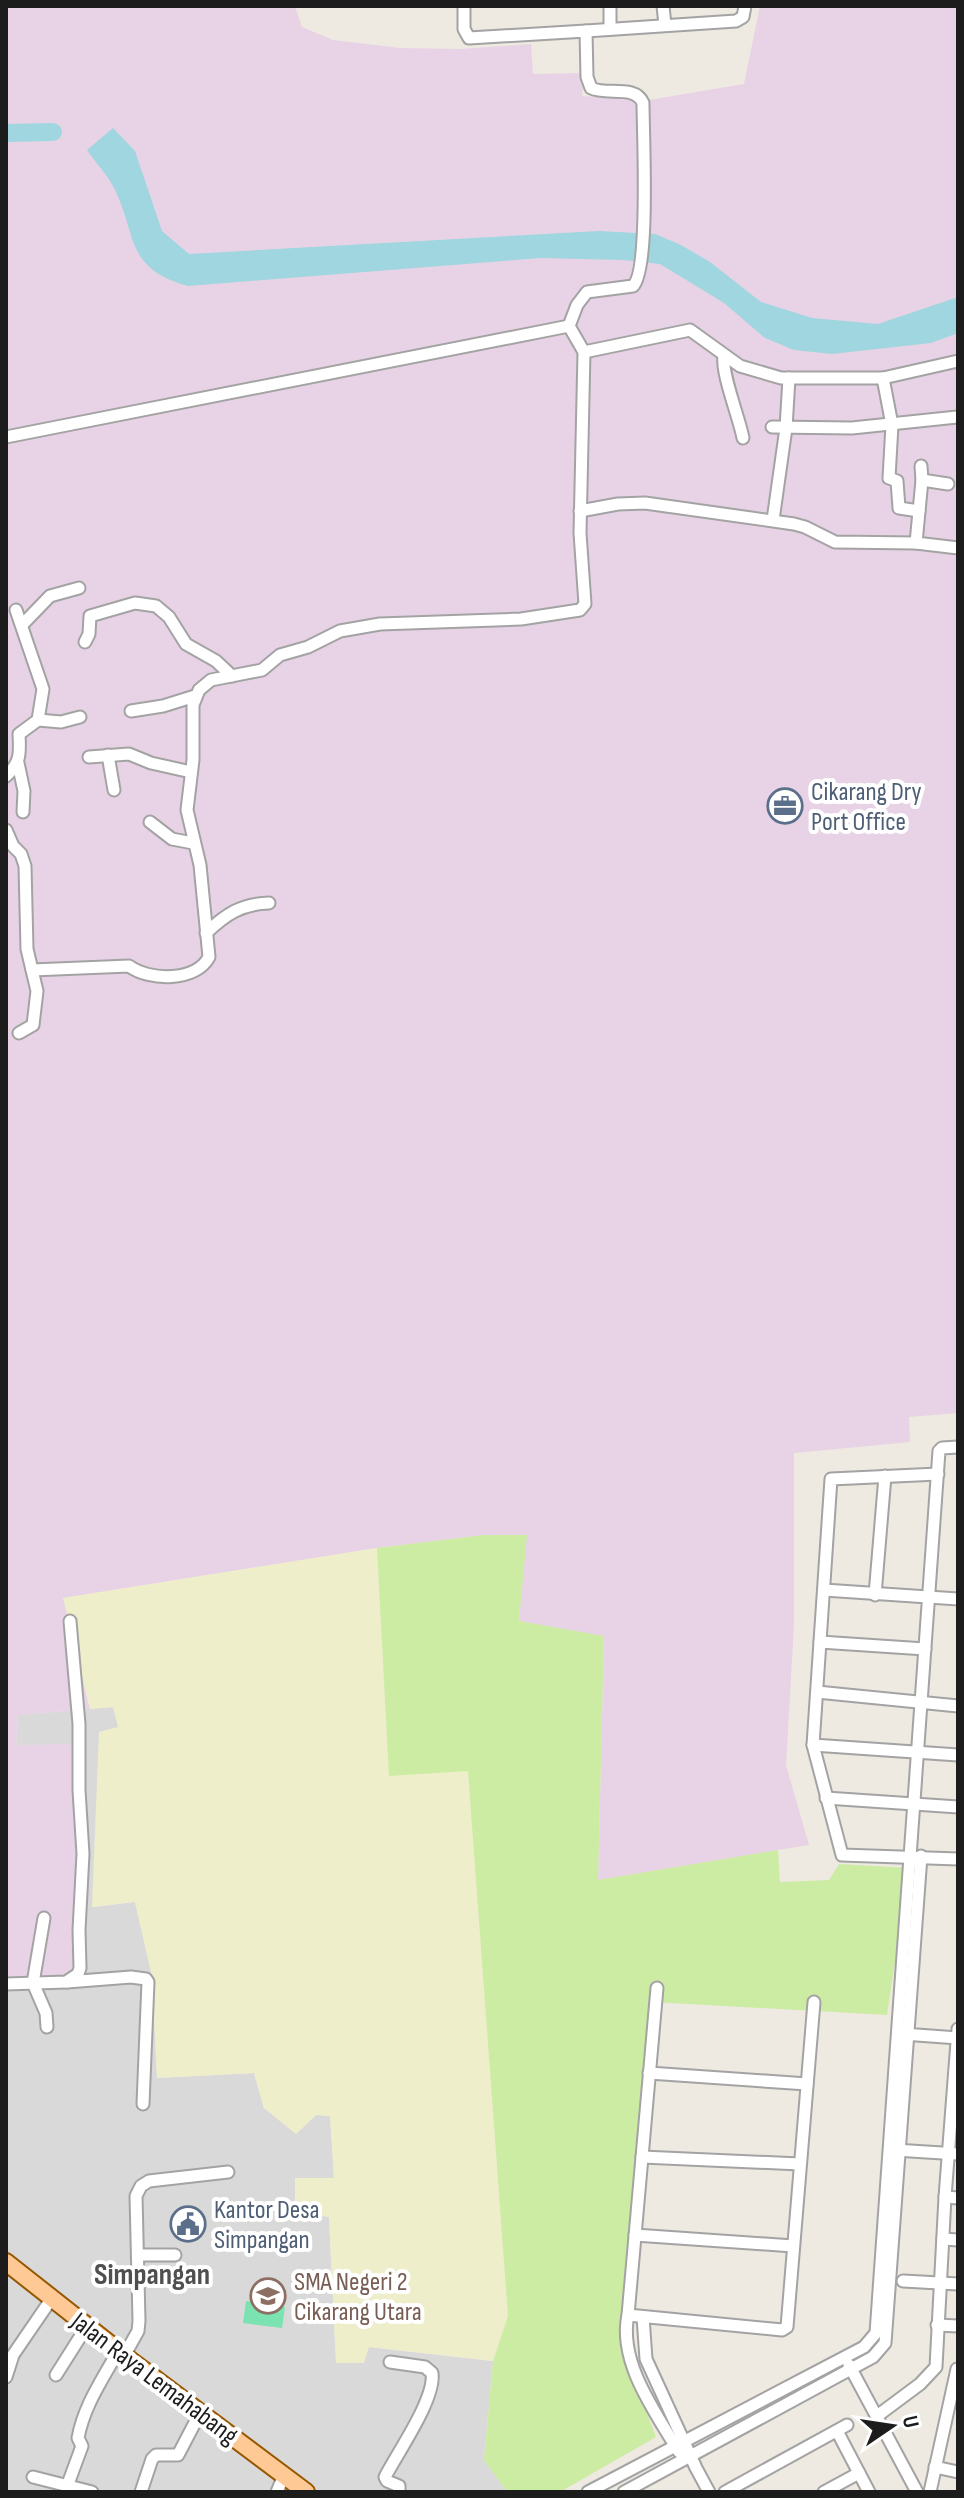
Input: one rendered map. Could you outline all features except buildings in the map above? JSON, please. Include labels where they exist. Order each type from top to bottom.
[{"type":"main road","name":"Jalan Raya Lemahabang","points":[[6,2262],[306,2492]]},
{"type":"street","points":[[464,6],[464,29],[469,38],[736,21],[743,17],[745,6]]},
{"type":"street","points":[[610,6],[610,29]]},
{"type":"street","points":[[663,6],[665,25]]},
{"type":"street","points":[[569,326],[577,305],[587,292],[635,285],[640,272],[644,224],[642,100],[634,93],[596,91],[591,88],[587,77],[586,31]]},
{"type":"street","points":[[32,970],[129,966],[156,976],[190,973],[204,967],[209,957],[200,865],[187,810],[195,696],[204,684],[262,670],[280,655],[308,647],[331,634],[364,626],[521,619],[580,610],[586,599],[580,533],[584,352],[569,326]]},
{"type":"street","points":[[6,437],[569,326]]},
{"type":"street","points":[[584,352],[690,330],[724,356],[749,370],[789,378],[883,378],[958,361]]},
{"type":"street","points":[[724,356],[725,373],[740,418],[743,438]]},
{"type":"street","points":[[773,520],[786,428],[789,378]]},
{"type":"street","points":[[883,378],[892,425],[889,478],[897,483],[897,506],[902,510],[919,511]]},
{"type":"street","points":[[772,427],[828,429],[957,417]]},
{"type":"street","points":[[916,543],[921,466]]},
{"type":"street","points":[[922,480],[948,484]]},
{"type":"street","points":[[580,511],[645,503],[773,520],[805,527],[835,542],[916,543],[958,548]]},
{"type":"street","points":[[22,625],[50,596],[79,588]]},
{"type":"street","points":[[85,642],[89,634],[90,616],[130,604],[149,603],[163,611],[186,644],[216,661],[232,676]]},
{"type":"street","points":[[16,610],[43,689],[38,720]]},
{"type":"street","points":[[131,711],[163,706],[195,696]]},
{"type":"street","points":[[23,812],[22,779],[11,771],[21,750],[19,734],[38,720],[61,722],[80,717]]},
{"type":"street","points":[[89,757],[129,754],[151,763],[191,772]]},
{"type":"street","points":[[108,755],[114,790]]},
{"type":"street","points":[[150,822],[172,839],[193,843]]},
{"type":"street","points":[[6,830],[13,846],[24,859],[27,949],[37,1002],[33,1025],[19,1033]]},
{"type":"street","points":[[206,933],[233,910],[269,903]]},
{"type":"street","points":[[624,2492],[873,2357],[885,2343],[887,2257],[916,1856],[914,1804],[940,1449],[958,1447]]},
{"type":"street","points":[[938,1474],[831,1479],[813,1745],[839,1851],[847,1857],[958,1859]]},
{"type":"street","points":[[875,1595],[885,1476]]},
{"type":"street","points":[[824,1590],[958,1599]]},
{"type":"street","points":[[66,1982],[78,1974],[80,1968],[83,1854],[79,1724],[70,1621]]},
{"type":"street","points":[[820,1642],[925,1649]]},
{"type":"street","points":[[817,1692],[958,1706]]},
{"type":"street","points":[[813,1745],[958,1755]]},
{"type":"street","points":[[826,1798],[958,1807]]},
{"type":"street","points":[[44,1918],[33,1983],[46,2013],[47,2027]]},
{"type":"street","points":[[6,1984],[131,1977],[146,1979],[150,1989],[143,2104]]},
{"type":"street","points":[[657,1988],[625,2330],[629,2359],[709,2492]]},
{"type":"street","points":[[628,2315],[786,2329],[814,2002]]},
{"type":"street","points":[[877,2416],[920,2384],[936,2367],[945,2197],[954,2154],[958,2029]]},
{"type":"street","points":[[903,2034],[958,2038]]},
{"type":"street","points":[[649,2073],[807,2084]]},
{"type":"street","points":[[894,2150],[954,2154]]},
{"type":"street","points":[[642,2157],[800,2164]]},
{"type":"street","points":[[68,2484],[82,2446],[78,2438],[91,2397],[138,2331],[136,2196],[141,2186],[149,2181],[228,2172]]},
{"type":"street","points":[[945,2197],[958,2198]]},
{"type":"street","points":[[635,2235],[793,2246]]},
{"type":"street","points":[[943,2239],[958,2240]]},
{"type":"street","points":[[139,2255],[175,2255]]},
{"type":"street","points":[[588,2492],[868,2345],[876,2333],[887,2257]]},
{"type":"street","points":[[903,2281],[958,2284]]},
{"type":"street","points":[[6,2377],[13,2355],[52,2298]]},
{"type":"street","points":[[643,2317],[646,2359],[680,2444]]},
{"type":"street","points":[[937,2325],[958,2326]]},
{"type":"street","points":[[56,2375],[87,2326]]},
{"type":"street","points":[[845,2357],[917,2492]]},
{"type":"street","points":[[390,2362],[425,2367],[432,2373],[433,2381],[428,2400],[385,2477],[399,2486],[399,2492]]},
{"type":"street","points":[[930,2492],[958,2369],[936,2367]]},
{"type":"street","points":[[141,2492],[152,2459],[156,2455],[178,2455],[200,2413]]},
{"type":"street","points":[[725,2492],[842,2428],[869,2492]]},
{"type":"street","points":[[935,2467],[958,2472]]},
{"type":"street","points":[[824,2492],[859,2473]]},
{"type":"street","points":[[277,2492],[284,2475]]},
{"type":"street","points":[[33,2477],[92,2492]]},
{"type":"shaded area","points":[[6,6],[295,6],[302,27],[333,40],[400,48],[460,49],[531,44],[533,74],[584,73],[582,96],[643,101],[744,84],[760,6],[958,6],[958,1413],[909,1417],[910,1442],[794,1453],[794,1625],[786,1765],[809,1845],[598,1880],[604,1637],[519,1621],[526,1535],[484,1535],[377,1548],[64,1598],[90,1709],[18,1715],[16,1745],[80,1744],[76,1978],[6,1977]]},
{"type":"shaded area","points":[[113,1707],[119,1727],[93,1907],[135,1902],[152,1976],[157,2078],[254,2073],[264,2108],[296,2134],[316,2115],[330,2116],[334,2178],[296,2211],[329,2217],[336,2362],[368,2347],[493,2361],[484,2459],[507,2492],[6,2492],[6,1977],[75,1978],[79,1744],[16,1746],[18,1715]]},
{"type":"green space","points":[[484,1535],[527,1535],[519,1621],[604,1636],[598,1880],[778,1850],[780,1882],[829,1880],[839,1864],[909,1868],[887,2015],[653,2002],[620,2341],[656,2437],[560,2492],[507,2492],[484,2460],[493,2361],[508,2316],[468,1771],[389,1776],[377,1548]]},
{"type":"green space","points":[[377,1548],[389,1775],[468,1770],[508,2316],[493,2361],[369,2347],[364,2363],[336,2363],[329,2217],[295,2211],[295,2178],[334,2178],[330,2116],[316,2115],[296,2134],[264,2108],[254,2073],[157,2078],[152,1976],[135,1902],[92,1907],[99,1732],[118,1727],[113,1707],[90,1709],[63,1598]]},
{"type":"green space","points":[[246,2301],[285,2307],[282,2328],[243,2323]]},
{"type":"water","points":[[113,128],[135,151],[162,231],[189,254],[599,231],[655,234],[710,262],[761,302],[812,318],[878,324],[958,297],[958,333],[931,343],[832,354],[794,350],[765,338],[724,303],[660,264],[623,260],[541,258],[188,286],[167,279],[142,259],[113,186],[87,150]]},
{"type":"waterway","points":[[6,133],[53,132]]},
{"type":"place","name":"Cikarang Dry Port Office","points":[[785,806]]},
{"type":"place","name":"Kantor Desa Simpangan","points":[[188,2224]]},
{"type":"place","name":"SMA Negeri 2 Cikarang Utara","points":[[268,2296]]},
{"type":"district","name":"Simpangan","points":[[152,2274]]}]
